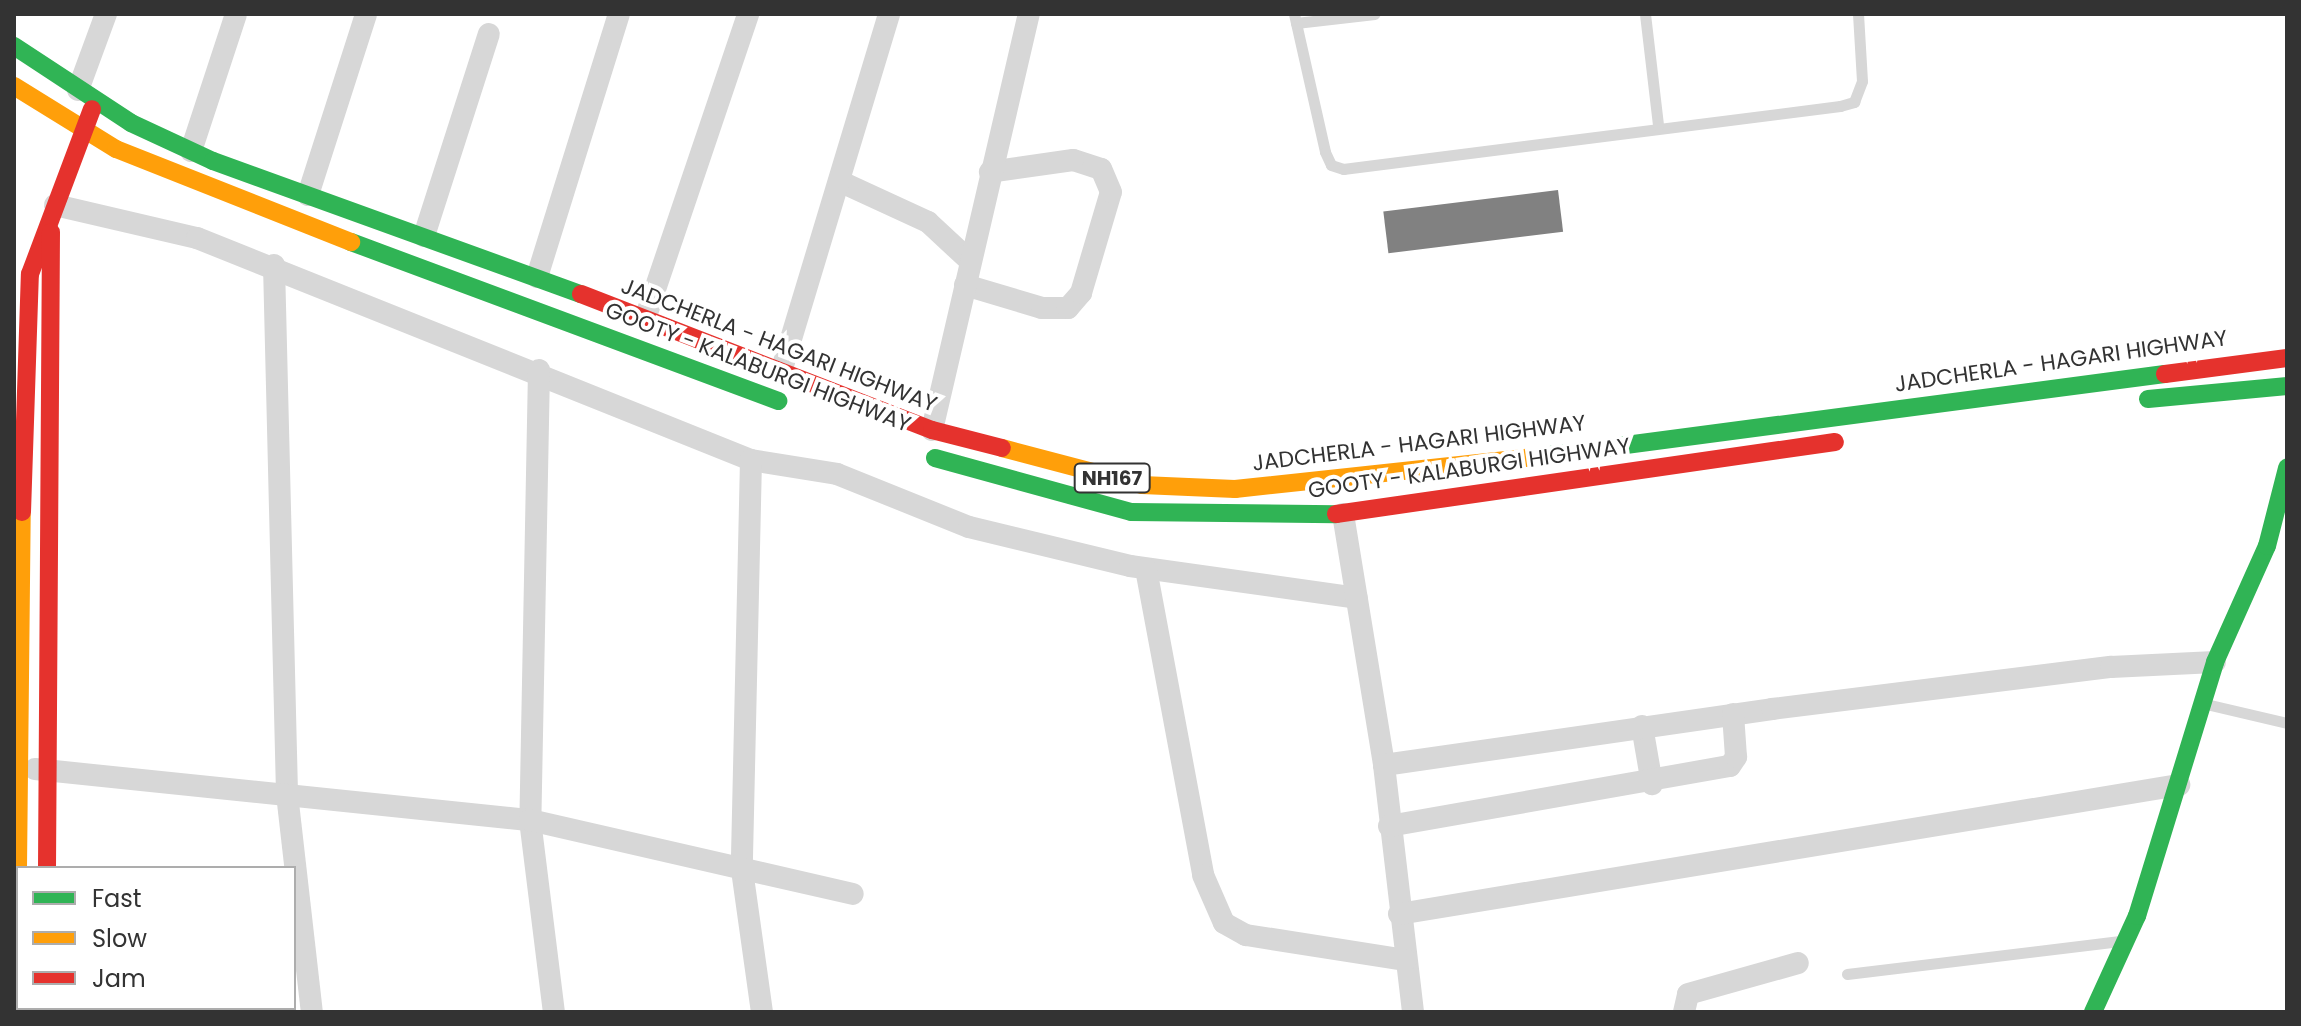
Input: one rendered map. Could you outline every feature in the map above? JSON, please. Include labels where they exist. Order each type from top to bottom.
[{"type":"main road","name":"JADCHERLA - HAGARI HIGHWAY","points":[[14,46],[87,96],[191,151],[537,277],[932,430],[1142,485],[1235,489],[1465,466],[2287,358]]},
{"type":"main road","name":"GOOTY - KALABURGI HIGHWAY","points":[[14,86],[84,128],[221,194],[804,411]]},
{"type":"main road","points":[[18,866],[16,766],[24,321],[30,274],[84,128],[87,96]]},
{"type":"main road","points":[[47,866],[53,215]]},
{"type":"main road","points":[[2130,401],[2287,386]]},
{"type":"main road","name":"GOOTY - KALABURGI HIGHWAY","points":[[920,454],[1131,512],[1343,514],[1850,440]]},
{"type":"main road","points":[[2093,1012],[2126,940],[2179,785],[2215,662],[2267,546],[2287,468]]},
{"type":"street","points":[[87,96],[106,14]]},
{"type":"street","points":[[191,151],[236,14]]},
{"type":"street","points":[[308,195],[366,14]]},
{"type":"street","points":[[537,277],[619,14]]},
{"type":"street","points":[[645,319],[748,14]]},
{"type":"street","points":[[781,372],[889,14]]},
{"type":"street","points":[[932,430],[1029,14]]},
{"type":"street","points":[[424,236],[489,34]]},
{"type":"street","points":[[965,285],[1042,308],[1068,308],[1081,293],[1111,192],[1101,169],[1073,160],[990,172]]},
{"type":"street","points":[[839,181],[928,222],[970,261]]},
{"type":"street","points":[[53,215],[197,238],[274,265],[539,370],[751,460],[837,474],[969,527],[1146,569],[1357,598]]},
{"type":"street","points":[[274,265],[287,794],[295,866]]},
{"type":"street","points":[[539,370],[530,820],[554,1012]]},
{"type":"street","points":[[751,460],[742,870],[762,1012]]},
{"type":"street","points":[[1343,514],[1384,765],[1399,914],[1413,1012]]},
{"type":"street","points":[[1146,569],[1203,875],[1224,923],[1246,935],[1406,960]]},
{"type":"street","points":[[1384,765],[1642,726],[2111,667],[2215,662]]},
{"type":"street","points":[[1389,826],[1652,784],[1733,765],[1733,714]]},
{"type":"street","points":[[1642,726],[1652,784]]},
{"type":"street","points":[[16,766],[530,820],[853,894]]},
{"type":"street","points":[[1399,914],[2179,785]]},
{"type":"street","points":[[296,872],[312,1012]]},
{"type":"street","points":[[1684,1012],[1688,994],[1798,963]]},
{"type":"lane","points":[[1374,14],[1295,18],[1325,152],[1337,168],[1854,102],[1862,81],[1858,14]]},
{"type":"lane","points":[[1645,14],[1658,125]]},
{"type":"lane","points":[[2204,704],[2287,723]]},
{"type":"lane","points":[[1847,974],[2126,940]]},
{"type":"building","points":[[1558,190],[1563,232],[1388,253],[1383,211]]},
{"type":"traffic: fast","points":[[14,46],[131,123],[213,161],[581,294]]},
{"type":"traffic: fast","points":[[351,242],[778,401]]},
{"type":"traffic: fast","points":[[1535,457],[2165,374]]},
{"type":"traffic: fast","points":[[2148,399],[2287,386]]},
{"type":"traffic: fast","points":[[935,458],[1131,512],[1336,514]]},
{"type":"traffic: fast","points":[[2093,1012],[2137,916],[2215,662],[2267,546],[2287,468]]},
{"type":"traffic: slow","points":[[14,86],[116,149],[351,242]]},
{"type":"traffic: slow","points":[[1002,448],[1142,485],[1235,489],[1535,457]]},
{"type":"traffic: slow","points":[[18,866],[22,512]]},
{"type":"traffic: jam","points":[[22,512],[30,274],[92,109]]},
{"type":"traffic: jam","points":[[47,866],[51,232]]},
{"type":"traffic: jam","points":[[581,294],[932,430],[1002,448]]},
{"type":"traffic: jam","points":[[2165,374],[2287,358]]},
{"type":"traffic: jam","points":[[1336,514],[1835,442]]}]
